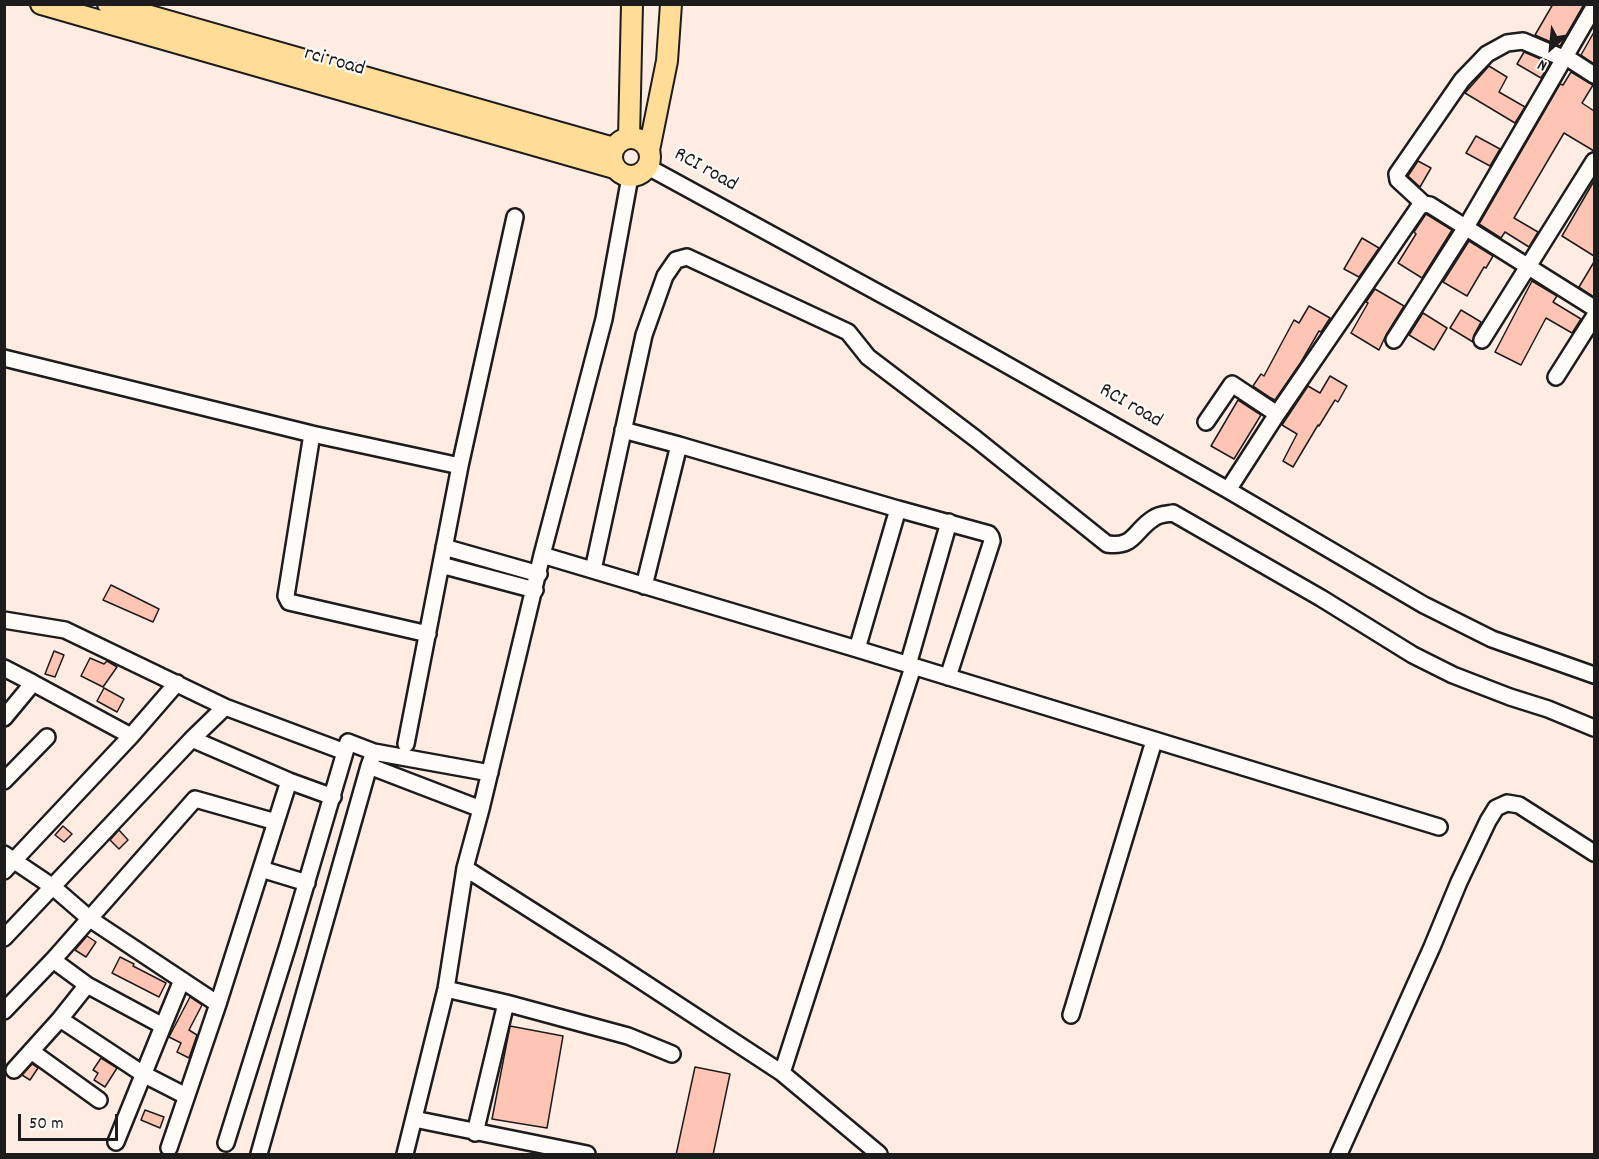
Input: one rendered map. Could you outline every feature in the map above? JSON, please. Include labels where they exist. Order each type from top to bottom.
[{"type":"main road","name":"rci road","points":[[41,4],[622,172]]},
{"type":"main road","name":"RCI road","points":[[108,4],[621,143]]},
{"type":"main road","points":[[633,4],[621,143],[611,155],[622,172],[642,173],[648,158],[668,61],[671,4]]},
{"type":"main road","points":[[621,143],[641,141],[648,158]]},
{"type":"street","points":[[1394,340],[1466,227],[1594,7]]},
{"type":"street","points":[[1594,75],[1565,58],[1523,41],[1507,44],[1487,54],[1462,80],[1397,174],[1398,180],[1424,204],[1430,205],[1466,227],[1594,308]]},
{"type":"street","name":"RCI road","points":[[648,158],[1228,490],[1424,605],[1482,634],[1594,675]]},
{"type":"street","points":[[1482,340],[1594,161]]},
{"type":"street","points":[[405,1155],[446,989],[465,868],[542,555],[604,319],[622,172]]},
{"type":"street","points":[[1228,490],[1277,414],[1419,207],[1424,204]]},
{"type":"street","points":[[406,744],[460,466],[515,217]]},
{"type":"street","points":[[593,570],[644,335],[665,276],[676,260],[687,257],[848,332],[868,357],[976,439],[1107,544],[1117,546],[1128,543],[1155,516],[1173,513],[1433,665],[1472,683],[1548,709],[1594,728]]},
{"type":"street","points":[[1556,376],[1594,317]]},
{"type":"street","points":[[4,358],[312,434],[460,466]]},
{"type":"street","points":[[1206,422],[1232,384],[1277,414]]},
{"type":"street","points":[[623,430],[989,534],[992,541],[948,677]]},
{"type":"street","points":[[312,434],[286,596],[289,602],[428,634]]},
{"type":"street","points":[[644,586],[679,445]]},
{"type":"street","points":[[856,649],[898,509]]},
{"type":"street","points":[[782,1074],[911,666],[949,522]]},
{"type":"street","points":[[444,547],[539,574]]},
{"type":"street","points":[[542,555],[1439,827]]},
{"type":"street","points":[[441,566],[535,590]]},
{"type":"street","points":[[4,620],[65,630],[225,706],[345,752]]},
{"type":"street","points":[[4,668],[131,736]]},
{"type":"street","points":[[4,718],[33,683]]},
{"type":"street","points":[[177,683],[131,736],[8,862],[53,887],[90,919],[218,1004]]},
{"type":"street","points":[[4,939],[225,706]]},
{"type":"street","points":[[4,781],[47,737]]},
{"type":"street","points":[[192,739],[289,781],[333,797]]},
{"type":"street","points":[[1071,1015],[1154,741]]},
{"type":"street","points":[[226,1143],[307,883],[348,742],[371,759],[481,809]]},
{"type":"street","points":[[371,759],[490,773]]},
{"type":"street","points":[[260,1155],[371,759]]},
{"type":"street","points":[[169,1148],[218,1004],[289,781]]},
{"type":"street","points":[[4,1011],[90,919],[195,799],[276,822]]},
{"type":"street","points":[[1338,1155],[1459,882],[1496,808],[1507,803],[1519,805],[1594,854]]},
{"type":"street","points":[[261,868],[307,883]]},
{"type":"street","points":[[465,868],[782,1074],[879,1155]]},
{"type":"street","points":[[53,960],[87,985],[163,1026]]},
{"type":"street","points":[[116,1142],[182,980]]},
{"type":"street","points":[[14,1070],[87,985]]},
{"type":"street","points":[[446,989],[628,1036],[672,1054]]},
{"type":"street","points":[[475,1133],[506,1003]]},
{"type":"street","points":[[60,1019],[143,1074],[186,1096]]},
{"type":"street","points":[[31,1051],[99,1100]]},
{"type":"street","points":[[414,1119],[587,1155]]},
{"type":"building","points":[[1553,4],[1584,4],[1560,46],[1535,35]]},
{"type":"building","points":[[1594,32],[1594,64],[1581,55]]},
{"type":"building","points":[[1524,52],[1550,63],[1541,78],[1517,64]]},
{"type":"building","points":[[1489,66],[1507,77],[1499,92],[1525,107],[1515,123],[1465,93]]},
{"type":"building","points":[[1571,72],[1593,85],[1582,103],[1594,111],[1594,151],[1564,133],[1514,218],[1538,232],[1529,247],[1505,232],[1501,238],[1479,224],[1560,84],[1563,85]]},
{"type":"building","points":[[1476,136],[1500,149],[1490,166],[1466,153]]},
{"type":"building","points":[[1418,161],[1431,168],[1420,187],[1408,176]]},
{"type":"building","points":[[1594,181],[1594,256],[1562,236]]},
{"type":"building","points":[[1426,214],[1452,230],[1422,278],[1398,263]]},
{"type":"building","points":[[1362,238],[1379,248],[1359,277],[1344,269]]},
{"type":"building","points":[[1469,241],[1493,256],[1467,296],[1443,282]]},
{"type":"building","points":[[1594,262],[1594,297],[1579,287]]},
{"type":"building","points":[[1532,281],[1557,296],[1553,302],[1581,319],[1572,333],[1546,318],[1521,365],[1495,352]]},
{"type":"building","points":[[1375,289],[1404,306],[1379,350],[1351,333]]},
{"type":"building","points":[[1309,306],[1330,318],[1321,332],[1319,331],[1275,400],[1253,386],[1261,374],[1264,376],[1294,320],[1299,323]]},
{"type":"building","points":[[1461,310],[1481,322],[1473,342],[1450,328]]},
{"type":"building","points":[[1423,313],[1447,328],[1434,350],[1409,335]]},
{"type":"building","points":[[1330,376],[1347,386],[1338,402],[1335,400],[1318,425],[1293,467],[1283,461],[1297,434],[1282,425],[1308,386],[1320,393]]},
{"type":"building","points":[[1238,400],[1261,415],[1234,459],[1211,446]]},
{"type":"building","points":[[111,585],[159,609],[153,622],[103,600]]},
{"type":"building","points":[[54,651],[64,655],[55,677],[45,674]]},
{"type":"building","points":[[90,658],[104,664],[107,661],[117,667],[103,687],[81,676]]},
{"type":"building","points":[[104,688],[124,699],[117,712],[97,701]]},
{"type":"building","points":[[63,826],[72,834],[64,842],[55,835]]},
{"type":"building","points":[[119,830],[128,840],[119,849],[110,840]]},
{"type":"building","points":[[87,936],[96,942],[86,957],[75,950]]},
{"type":"building","points":[[120,957],[166,983],[159,997],[112,973]]},
{"type":"building","points":[[190,997],[202,1005],[189,1030],[197,1035],[189,1058],[177,1052],[181,1043],[169,1037]]},
{"type":"building","points":[[510,1026],[563,1036],[547,1128],[492,1119]]},
{"type":"building","points":[[101,1058],[117,1068],[105,1087],[94,1080],[98,1073],[93,1070]]},
{"type":"building","points":[[32,1064],[38,1068],[30,1080],[22,1075]]},
{"type":"building","points":[[695,1067],[730,1074],[713,1155],[676,1155]]},
{"type":"building","points":[[145,1110],[164,1117],[160,1128],[141,1120]]}]
